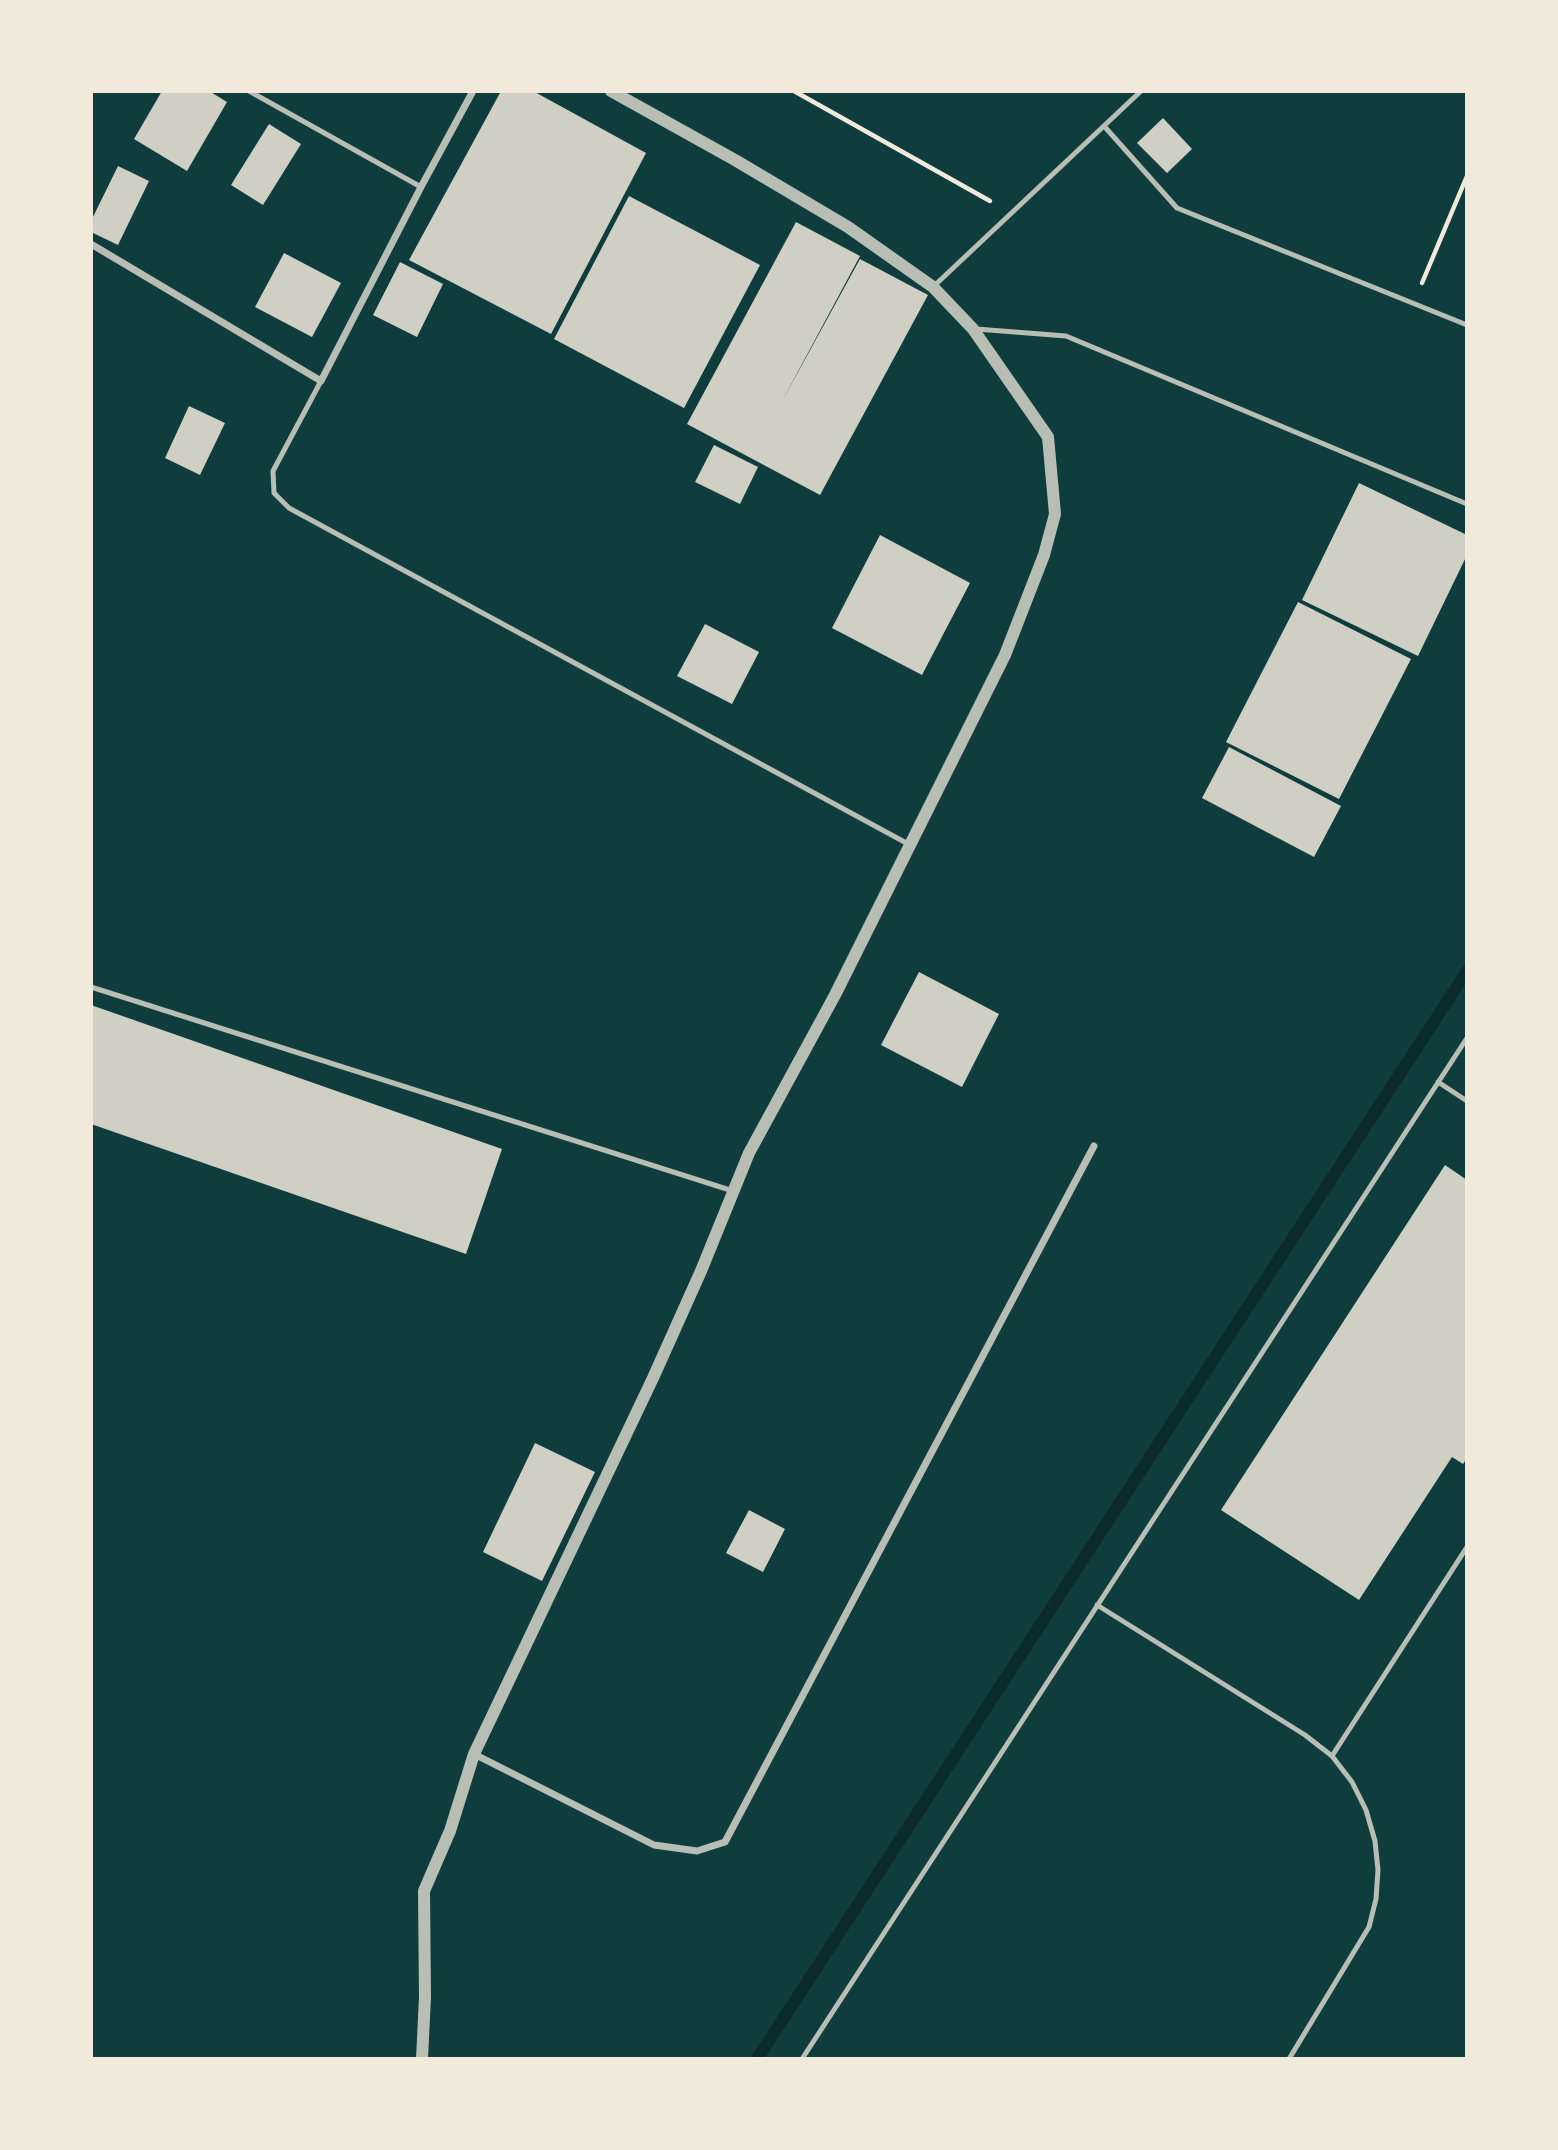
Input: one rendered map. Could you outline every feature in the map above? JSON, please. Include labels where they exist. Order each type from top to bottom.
[{"type":"street","points":[[91,244],[321,381],[473,91]]},
{"type":"street","points":[[422,2059],[425,1997],[424,1891],[450,1831],[474,1754],[653,1378],[701,1271],[749,1153],[835,995],[1005,655],[1044,555],[1055,514],[1048,437],[973,329],[933,287],[848,227],[611,91]]},
{"type":"street","points":[[474,1754],[654,1845],[697,1851],[725,1842],[1094,1146]]},
{"type":"lane","points":[[249,91],[421,187]]},
{"type":"lane","points":[[933,287],[1141,91]]},
{"type":"lane","points":[[1104,126],[1177,208],[1467,325]]},
{"type":"lane","points":[[973,329],[1066,336],[1467,504]]},
{"type":"lane","points":[[321,381],[273,471],[274,493],[289,508],[910,845]]},
{"type":"lane","points":[[91,987],[733,1191]]},
{"type":"lane","points":[[802,2059],[1467,1038]]},
{"type":"lane","points":[[1438,1082],[1467,1101]]},
{"type":"lane","points":[[1332,1756],[1467,1547]]},
{"type":"lane","points":[[1097,1605],[1305,1735],[1332,1756],[1352,1782],[1366,1810],[1375,1841],[1378,1870],[1376,1899],[1369,1927],[1289,2059]]},
{"type":"path","points":[[794,91],[1013,214]]},
{"type":"path","points":[[1414,304],[1467,176]]},
{"type":"building","points":[[162,91],[209,91],[227,102],[187,171],[134,139]]},
{"type":"building","points":[[501,91],[533,91],[646,153],[551,334],[409,260]]},
{"type":"building","points":[[1163,118],[1192,149],[1167,173],[1137,143]]},
{"type":"building","points":[[269,124],[301,144],[263,205],[231,185]]},
{"type":"building","points":[[118,166],[149,181],[118,245],[91,232],[91,221]]},
{"type":"building","points":[[629,196],[760,265],[684,408],[554,339]]},
{"type":"building","points":[[796,222],[860,256],[780,405],[860,259],[928,295],[820,495],[687,424]]},
{"type":"building","points":[[284,253],[341,283],[312,337],[255,307]]},
{"type":"building","points":[[400,262],[443,284],[417,337],[373,315]]},
{"type":"building","points":[[189,406],[225,423],[200,475],[165,458]]},
{"type":"building","points":[[714,445],[758,467],[740,504],[695,482]]},
{"type":"building","points":[[1359,483],[1467,535],[1467,555],[1418,656],[1302,600]]},
{"type":"building","points":[[880,535],[970,583],[922,675],[832,628]]},
{"type":"building","points":[[1298,602],[1411,659],[1339,799],[1226,742]]},
{"type":"building","points":[[705,624],[759,652],[732,704],[677,676]]},
{"type":"building","points":[[1229,747],[1341,806],[1314,857],[1202,798]]},
{"type":"building","points":[[919,972],[999,1014],[962,1087],[881,1045]]},
{"type":"building","points":[[91,1005],[502,1149],[466,1254],[91,1124]]},
{"type":"building","points":[[1445,1165],[1467,1180],[1467,1458],[1463,1464],[1452,1457],[1359,1600],[1221,1510]]},
{"type":"building","points":[[535,1443],[595,1472],[542,1581],[483,1552]]},
{"type":"building","points":[[749,1510],[785,1529],[763,1572],[726,1553]]},
{"type":"waterway","points":[[757,2059],[1467,971]]}]
